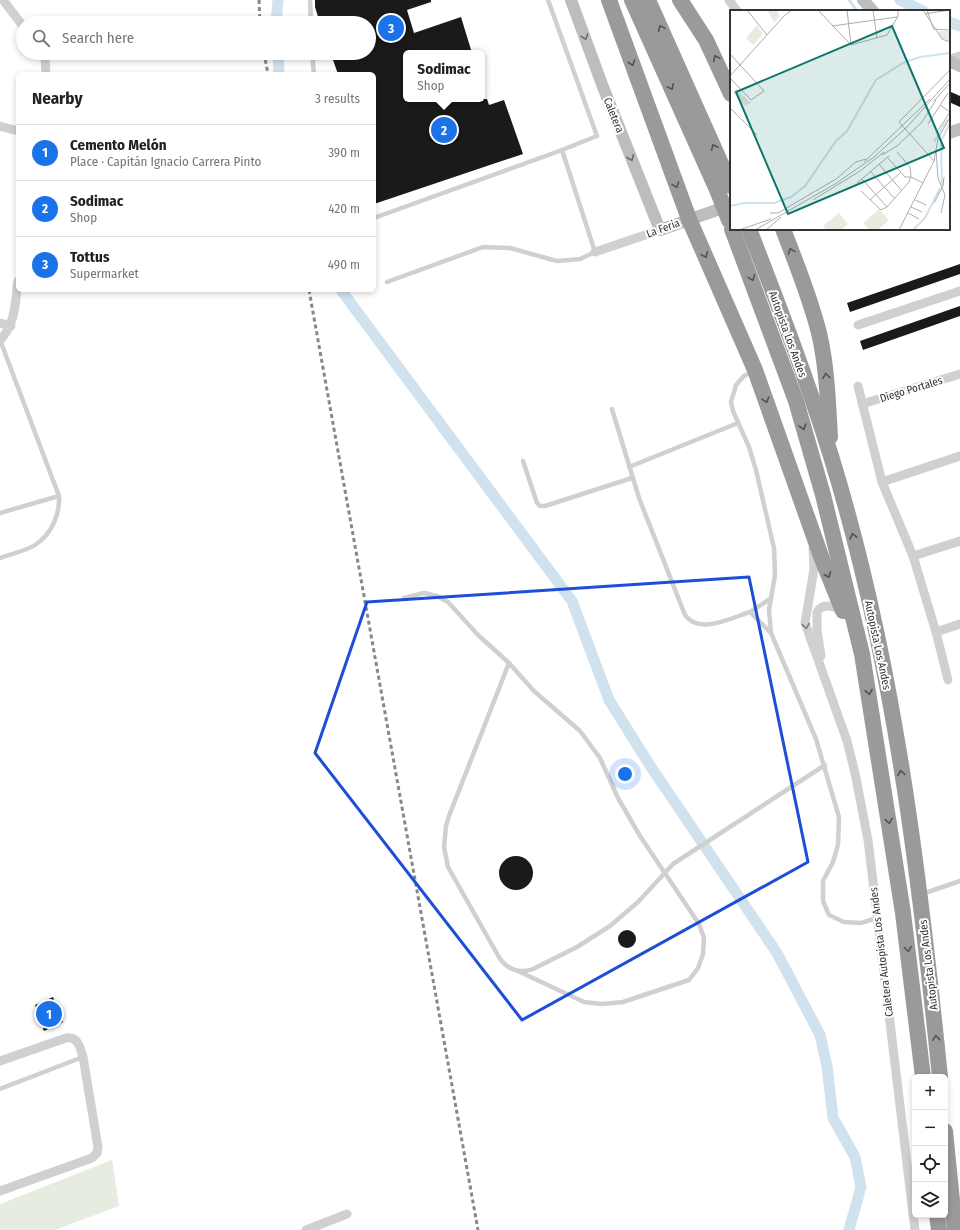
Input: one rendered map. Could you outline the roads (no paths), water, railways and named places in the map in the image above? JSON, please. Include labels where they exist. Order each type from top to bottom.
[{"type":"highway","points":[[609,0],[689,219],[755,370],[812,532],[862,654]]},
{"type":"highway","name":"Autopista Los Andes","points":[[632,0],[726,187]]},
{"type":"highway","name":"Autopista Los Andes","points":[[648,0],[726,187],[730,213]]},
{"type":"highway","points":[[680,0],[706,40],[730,92]]},
{"type":"highway","name":"Autopista Los Andes","points":[[735,230],[796,401],[823,495],[862,654],[902,905],[923,1074]]},
{"type":"highway","name":"Autopista Los Andes","points":[[749,230],[792,342],[831,456],[875,628],[897,750],[920,894],[940,1074]]},
{"type":"highway","points":[[783,230],[804,283],[819,334],[827,382],[831,456]]},
{"type":"highway","points":[[947,1146],[955,1230]]},
{"type":"highway","points":[[937,1218],[939,1230]]},
{"type":"main road","name":"Caletera","points":[[571,0],[603,87],[660,230]]},
{"type":"main road","points":[[863,0],[872,10]]},
{"type":"main road","points":[[950,133],[960,129]]},
{"type":"main road","name":"La Feria","points":[[660,230],[689,219],[730,220]]},
{"type":"street","points":[[3,0],[16,17]]},
{"type":"street","points":[[729,0],[736,10]]},
{"type":"street","points":[[44,60],[46,72]]},
{"type":"street","points":[[0,126],[16,130]]},
{"type":"street","name":"La Feria","points":[[595,252],[660,230]]},
{"type":"street","points":[[858,325],[960,290]]},
{"type":"street","points":[[0,340],[11,326],[16,292]]},
{"type":"street","points":[[0,323],[11,326]]},
{"type":"street","name":"Diego Portales","points":[[862,404],[960,374]]},
{"type":"street","points":[[858,386],[882,482],[914,556],[948,680]]},
{"type":"street","points":[[882,482],[960,456]]},
{"type":"street","name":"Caletera Autopista Los Andes","points":[[812,532],[814,569],[805,623],[836,710],[855,773],[868,840],[915,1230]]},
{"type":"street","points":[[914,556],[960,541]]},
{"type":"street","name":"Caletera Autopista Los Andes","points":[[824,679],[817,630],[817,612],[823,607],[830,606],[843,610]]},
{"type":"street","points":[[936,632],[960,624]]},
{"type":"street","points":[[0,1061],[72,1037],[80,1045],[98,1141],[97,1153],[92,1158],[0,1191]]},
{"type":"street","points":[[306,1230],[346,1214]]},
{"type":"lane","points":[[310,0],[311,16]]},
{"type":"lane","points":[[376,217],[597,136],[548,0]]},
{"type":"lane","points":[[313,60],[314,72]]},
{"type":"lane","points":[[388,282],[483,247],[510,248],[557,261],[580,259],[595,252],[562,150]]},
{"type":"lane","points":[[0,340],[59,496],[59,510],[50,530],[36,545],[0,558]]},
{"type":"lane","points":[[755,370],[744,376],[733,390],[732,406],[749,447],[756,470],[774,548],[775,574],[770,599],[769,622],[771,633],[825,765],[839,817],[836,853],[823,881],[822,901],[829,916],[844,922],[860,923],[877,918]]},
{"type":"lane","points":[[612,409],[632,478],[687,618],[693,623],[702,625],[750,612],[770,599]]},
{"type":"lane","points":[[629,467],[738,423]]},
{"type":"lane","points":[[523,461],[537,503],[540,506],[545,506],[632,478]]},
{"type":"lane","points":[[0,513],[59,496]]},
{"type":"lane","points":[[404,598],[424,593],[443,599],[453,607],[478,635],[509,662],[534,691],[588,739],[600,758],[628,818],[699,924],[704,938],[701,961],[689,980],[623,1002],[602,1004],[576,999],[508,967],[500,959],[448,868],[444,847],[446,826],[509,662]]},
{"type":"lane","points":[[750,612],[771,633]]},
{"type":"lane","points":[[518,971],[533,969],[577,947],[605,929],[638,902],[665,872],[682,858],[825,765]]},
{"type":"lane","points":[[920,894],[960,881]]},
{"type":"lane","points":[[0,1089],[82,1057]]},
{"type":"waterway","points":[[277,16],[278,0]]},
{"type":"waterway","points":[[849,0],[856,10]]},
{"type":"waterway","points":[[900,0],[921,10]]},
{"type":"waterway","points":[[950,22],[960,26]]},
{"type":"waterway","points":[[278,60],[279,72]]},
{"type":"waterway","points":[[342,292],[572,601],[609,700],[651,767],[777,953],[820,1035],[827,1066],[833,1118],[855,1157],[861,1187],[849,1230]]},
{"type":"railway","points":[[259,0],[260,16]]},
{"type":"railway","points":[[265,60],[268,72]]},
{"type":"railway","points":[[309,292],[478,1230]]},
{"type":"place","name":"Tottus","points":[[391,28]]},
{"type":"place","name":"Sodimac","points":[[444,130]]},
{"type":"place","name":"Cemento Melón","points":[[49,1014]]}]
